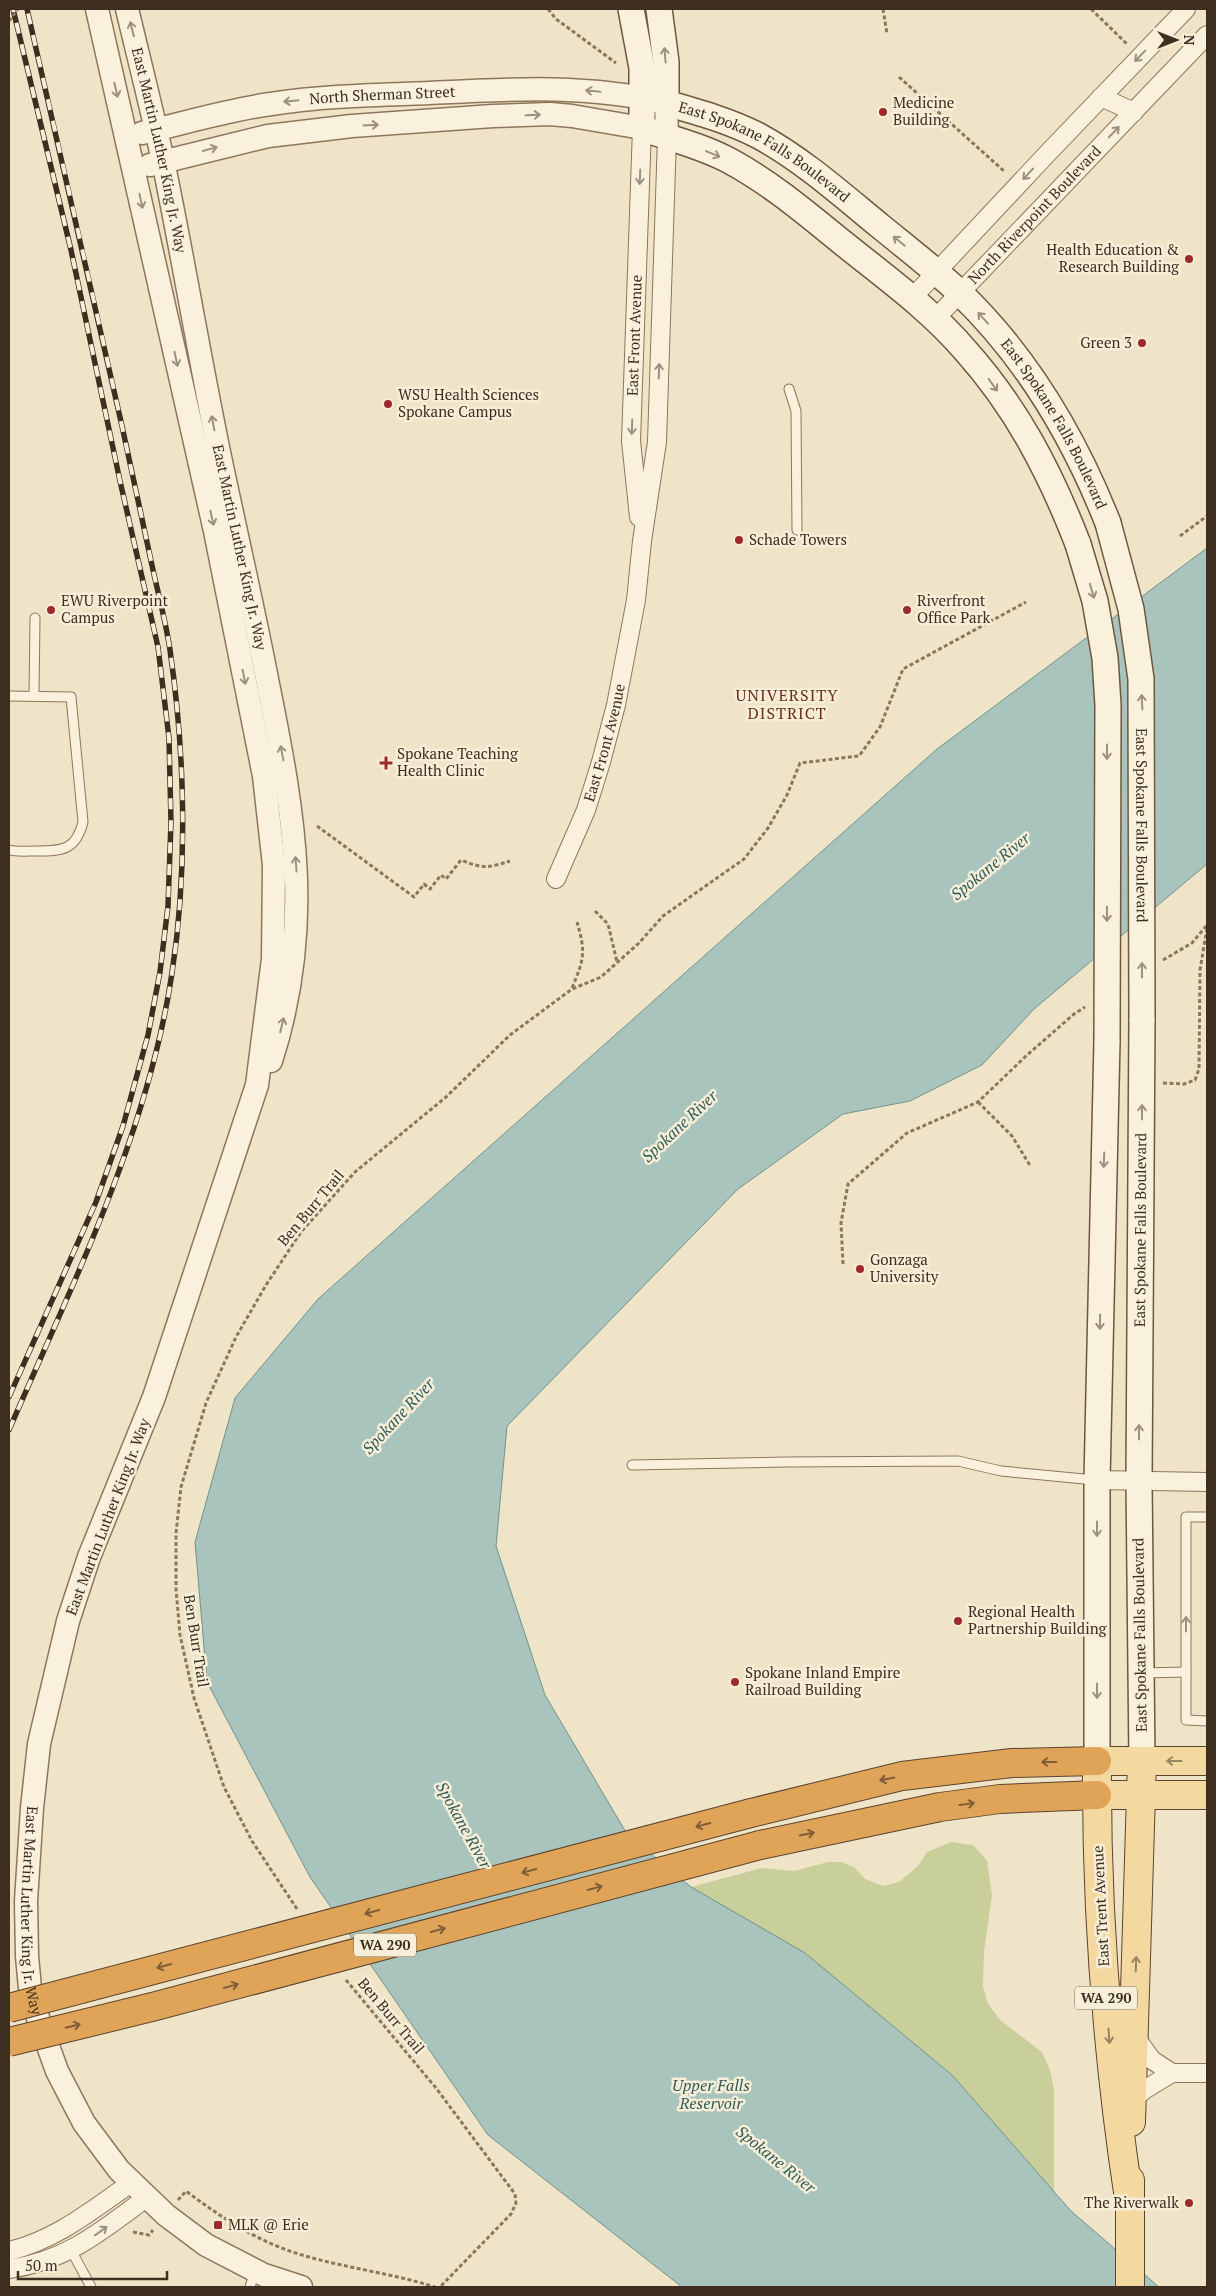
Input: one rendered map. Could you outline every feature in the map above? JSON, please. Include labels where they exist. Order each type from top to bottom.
[{"type":"highway","name":"WA 290","points":[[9,2008],[751,1813],[902,1776],[1012,1763],[1097,1761]]},
{"type":"highway","name":"WA 290","points":[[9,2042],[156,2006],[760,1845],[940,1807],[1000,1799],[1097,1796]]},
{"type":"main road","points":[[631,9],[639,48],[642,128]]},
{"type":"main road","name":"East Spokane Falls Boulevard","points":[[659,9],[666,62],[666,102],[719,119],[758,136],[787,154],[834,189],[959,292],[1018,358],[1047,400],[1084,467],[1108,522],[1131,609],[1141,679],[1142,1019],[1139,1481],[1142,1761]]},
{"type":"main road","name":"East Spokane Falls Boulevard","points":[[642,128],[730,161],[789,200],[912,298],[964,349],[1019,421],[1047,470],[1078,544],[1095,601],[1106,676],[1106,1041],[1097,1480],[1097,1761]]},
{"type":"main road","name":"WA 290","points":[[1097,1761],[1142,1761]]},
{"type":"main road","name":"East Trent Avenue","points":[[1097,1761],[1099,1890],[1112,2070],[1129,2207]]},
{"type":"main road","points":[[1142,1761],[1207,1761]]},
{"type":"main road","name":"East Trent Avenue","points":[[1130,2287],[1129,2207],[1142,1761]]},
{"type":"main road","points":[[1097,1796],[1207,1795]]},
{"type":"street","name":"East Martin Luther King Jr. Way","points":[[97,9],[219,550],[268,798],[274,865],[274,950],[256,1085],[154,1397],[89,1556],[68,1621],[39,1744],[32,1808],[26,1901],[27,1956],[30,1988],[47,2046],[68,2094],[100,2147],[138,2190],[206,2245],[252,2279],[301,2287]]},
{"type":"street","name":"East Martin Luther King Jr. Way","points":[[127,9],[163,162],[218,448],[281,746],[292,814],[297,899],[290,988],[279,1035],[267,1072],[256,1085]]},
{"type":"street","name":"North Riverpoint Boulevard","points":[[912,298],[1186,9]]},
{"type":"street","name":"North Riverpoint Boulevard","points":[[935,319],[1207,35]]},
{"type":"street","name":"North Sherman Street","points":[[127,136],[270,104],[337,96],[540,89],[578,90],[642,97]]},
{"type":"street","name":"East Spokane Falls Boulevard","points":[[642,97],[666,102],[667,137]]},
{"type":"street","points":[[1101,97],[1134,112]]},
{"type":"street","name":"North Sherman Street","points":[[134,169],[220,147],[306,131],[493,116],[572,116],[642,128]]},
{"type":"street","name":"East Front Avenue","points":[[642,128],[631,441],[642,541]]},
{"type":"street","name":"East Front Avenue","points":[[556,879],[586,810],[613,715],[636,600],[642,541],[657,442],[667,137]]},
{"type":"street","points":[[1097,1480],[1207,1482]]},
{"type":"street","points":[[1134,2035],[1152,2060],[1172,2073],[1207,2073]]},
{"type":"street","points":[[1132,2100],[1172,2073]]},
{"type":"street","points":[[9,2269],[45,2261],[71,2250],[91,2238],[138,2190]]},
{"type":"street","points":[[9,2251],[54,2235],[138,2190]]},
{"type":"lane","points":[[789,390],[796,411],[797,530]]},
{"type":"lane","points":[[34,695],[35,618]]},
{"type":"lane","points":[[9,696],[71,697],[83,822],[80,836],[71,845],[57,851],[9,850]]},
{"type":"lane","points":[[632,1466],[786,1462],[958,1462],[1001,1471],[1097,1480]]},
{"type":"lane","points":[[1207,1517],[1186,1518],[1186,1720],[1207,1720]]},
{"type":"lane","points":[[1141,1673],[1186,1672]]},
{"type":"lane","points":[[71,2250],[91,2287]]},
{"type":"path","points":[[9,21],[18,9]]},
{"type":"path","points":[[548,9],[556,19],[616,63]]},
{"type":"path","points":[[883,9],[887,34]]},
{"type":"path","points":[[1091,9],[1140,56]]},
{"type":"path","points":[[899,77],[1004,171]]},
{"type":"path","points":[[1180,536],[1207,516]]},
{"type":"path","name":"Ben Burr Trail","points":[[299,1911],[252,1841],[236,1813],[213,1757],[186,1665],[178,1614],[176,1533],[181,1487],[206,1403],[236,1337],[301,1232],[355,1172],[446,1098],[510,1035],[572,989],[600,977],[639,942],[663,916],[744,860],[768,828],[787,795],[800,763],[859,756],[880,727],[903,669],[1026,602]]},
{"type":"path","points":[[317,826],[414,897],[424,884],[430,889],[441,875],[446,879],[461,860],[478,867],[487,868],[510,861]]},
{"type":"path","points":[[595,911],[608,924],[617,962]]},
{"type":"path","points":[[572,989],[583,962],[584,944],[577,922]]},
{"type":"path","points":[[1160,1083],[1184,1084],[1195,1080],[1199,1069],[1200,970],[1205,953],[1207,926]]},
{"type":"path","points":[[1154,965],[1192,943],[1207,926]]},
{"type":"path","points":[[843,1264],[841,1222],[848,1184],[907,1132],[978,1102],[1074,1014],[1090,1004]]},
{"type":"path","points":[[978,1102],[1012,1136],[1031,1167]]},
{"type":"path","name":"Ben Burr Trail","points":[[346,1979],[424,2073],[515,2194],[515,2206],[507,2219],[440,2287]]},
{"type":"path","points":[[186,2191],[230,2223],[278,2247],[317,2259],[380,2272],[435,2287]]},
{"type":"green space","points":[[951,1842],[973,1845],[987,1861],[992,1895],[984,1951],[983,1986],[988,2004],[1001,2021],[1042,2052],[1050,2070],[1054,2090],[1054,2192],[952,2075],[691,1887],[762,1868],[794,1871],[828,1862],[841,1862],[854,1867],[865,1879],[883,1886],[899,1882],[918,1866],[927,1852]]},
{"type":"water","name":"Upper Falls Reservoir","points":[[1207,548],[1207,864],[1034,1009],[982,1065],[910,1101],[843,1114],[738,1189],[507,1426],[496,1546],[545,1695],[627,1834],[691,1887],[805,1953],[952,2075],[1071,2211],[1159,2287],[682,2287],[488,2135],[310,1877],[207,1682],[195,1542],[235,1398],[318,1299],[937,749]]},
{"type":"railway","points":[[9,1397],[96,1202],[123,1126],[148,1035],[160,972],[168,906],[171,822],[169,738],[158,647],[120,481],[71,250],[13,9]]},
{"type":"railway","points":[[9,1430],[106,1206],[145,1092],[161,1033],[172,973],[181,893],[183,811],[179,729],[168,640],[27,9]]},
{"type":"place","name":"Medicine Building","points":[[883,112]]},
{"type":"place","name":"Health Education & Research Building","points":[[1189,259]]},
{"type":"place","name":"Green 3","points":[[1142,343]]},
{"type":"place","name":"WSU Health Sciences Spokane Campus","points":[[388,404]]},
{"type":"place","name":"Schade Towers","points":[[739,540]]},
{"type":"place","name":"EWU Riverpoint Campus","points":[[51,610]]},
{"type":"place","name":"Riverfront Office Park","points":[[907,610]]},
{"type":"place","name":"Spokane Teaching Health Clinic","points":[[386,763]]},
{"type":"place","name":"Gonzaga University","points":[[860,1269]]},
{"type":"place","name":"Regional Health Partnership Building","points":[[958,1621]]},
{"type":"place","name":"Spokane Inland Empire Railroad Building","points":[[735,1682]]},
{"type":"place","name":"The Riverwalk","points":[[1189,2203]]},
{"type":"place","name":"MLK @ Erie","points":[[218,2225]]},
{"type":"district","name":"UNIVERSITY DISTRICT","points":[[787,704]]},
{"type":"water label","name":"Spokane River","points":[[990,866]]},
{"type":"water label","name":"Spokane River","points":[[679,1126]]},
{"type":"water label","name":"Spokane River","points":[[398,1416]]},
{"type":"water label","name":"Spokane River","points":[[464,1825]]},
{"type":"water label","name":"Spokane River","points":[[776,2159]]}]
